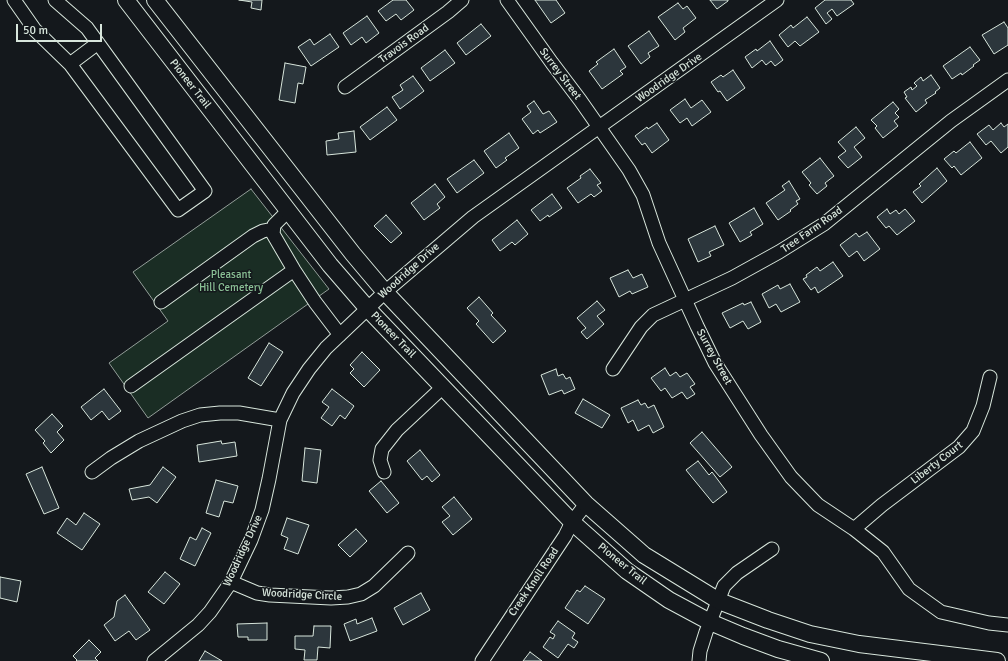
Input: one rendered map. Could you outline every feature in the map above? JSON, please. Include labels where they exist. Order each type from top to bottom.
[{"type":"main road","name":"Pioneer Trail","points":[[126,0],[330,265],[368,309],[572,522],[627,571],[669,600],[710,622],[743,636],[778,649],[821,661]]},
{"type":"main road","name":"Pioneer Trail","points":[[155,0],[353,254],[385,292],[586,504],[644,555],[719,601],[810,634],[866,645],[997,661]]},
{"type":"street","points":[[17,1],[35,30],[70,64],[178,210],[205,191],[87,28],[55,0]]},
{"type":"street","name":"Travois Road","points":[[345,87],[448,12],[462,0]]},
{"type":"street","name":"Surrey Street","points":[[507,0],[629,170],[643,195],[659,243],[715,363],[761,435],[791,477],[818,505],[854,529],[883,552],[909,589],[941,612],[989,623],[1008,625]]},
{"type":"street","name":"Woodridge Drive","points":[[154,661],[198,625],[210,612],[231,582],[251,540],[262,510],[280,420],[293,393],[309,369],[340,335],[385,292],[473,217],[777,0]]},
{"type":"street","points":[[70,64],[98,43]]},
{"type":"street","name":"Tree Farm Road","points":[[613,369],[640,327],[653,316],[732,278],[779,252],[824,224],[951,121],[1008,80]]},
{"type":"street","points":[[288,211],[274,225],[273,234],[315,302],[340,335]]},
{"type":"street","points":[[161,302],[253,236],[263,231],[273,229]]},
{"type":"street","points":[[132,386],[294,270]]},
{"type":"street","name":"Liberty Court","points":[[854,529],[882,505],[959,447],[968,437],[973,431],[983,406],[990,377]]},
{"type":"street","points":[[384,472],[380,460],[382,449],[397,430],[443,387]]},
{"type":"street","points":[[92,472],[110,458],[139,441],[182,421],[200,415],[239,413],[280,420]]},
{"type":"street","name":"Creek Knoll Road","points":[[482,661],[565,536],[572,522],[586,504]]},
{"type":"street","points":[[699,661],[700,651],[724,586],[737,573],[772,549]]},
{"type":"street","name":"Woodridge Circle","points":[[231,582],[270,595],[331,598],[348,597],[361,594],[374,586],[408,553]]},
{"type":"green space","name":"Pleasant Hill Cemetery","points":[[251,189],[329,289],[148,418],[109,363],[168,321],[133,272]]},
{"type":"building","points":[[239,0],[262,0],[261,10],[251,8],[252,2]]},
{"type":"building","points":[[393,0],[406,0],[414,10],[401,20],[396,14],[386,21],[378,11]]},
{"type":"building","points":[[535,0],[556,0],[565,13],[551,23]]},
{"type":"building","points":[[710,0],[728,0],[728,1],[717,9]]},
{"type":"building","points":[[825,0],[851,0],[854,4],[837,16],[832,9],[827,13],[832,19],[826,24],[815,8]]},
{"type":"building","points":[[678,3],[683,9],[687,6],[696,18],[683,28],[685,32],[675,40],[658,17]]},
{"type":"building","points":[[367,16],[379,33],[366,43],[362,37],[351,45],[343,33]]},
{"type":"building","points":[[807,17],[819,32],[800,46],[795,41],[788,47],[779,35],[791,25],[793,28]]},
{"type":"building","points":[[1004,22],[1008,28],[1008,45],[994,54],[982,35]]},
{"type":"building","points":[[481,24],[491,36],[466,55],[457,43]]},
{"type":"building","points":[[649,31],[659,46],[648,53],[650,57],[641,64],[628,46]]},
{"type":"building","points":[[330,34],[339,47],[311,66],[298,47],[310,39],[314,45]]},
{"type":"building","points":[[770,41],[783,60],[775,66],[771,61],[766,65],[762,60],[752,68],[745,57],[756,49],[757,51]]},
{"type":"building","points":[[970,47],[980,60],[962,75],[961,73],[952,79],[943,66]]},
{"type":"building","points":[[614,49],[626,67],[620,71],[623,74],[602,89],[589,71],[598,64],[596,62]]},
{"type":"building","points":[[445,50],[455,63],[430,81],[421,68]]},
{"type":"building","points":[[285,63],[306,67],[303,84],[298,83],[295,103],[279,100]]},
{"type":"building","points":[[733,70],[745,88],[727,101],[711,82],[721,75],[723,77]]},
{"type":"building","points":[[931,75],[940,88],[935,92],[936,93],[925,100],[927,103],[916,112],[905,98],[907,97],[904,92],[911,87],[912,90],[917,86],[914,83],[921,77],[923,81]]},
{"type":"building","points":[[413,76],[424,91],[400,109],[392,97],[403,90],[400,85]]},
{"type":"building","points":[[685,99],[691,108],[702,100],[711,112],[692,126],[687,118],[680,123],[670,110]]},
{"type":"building","points":[[534,101],[543,114],[549,111],[557,122],[540,133],[538,130],[533,134],[522,119],[531,112],[527,106]]},
{"type":"building","points":[[893,102],[899,109],[895,113],[899,117],[894,121],[898,126],[883,138],[875,128],[877,126],[871,120]]},
{"type":"building","points":[[387,107],[397,120],[370,140],[360,127]]},
{"type":"building","points":[[657,123],[669,140],[652,153],[645,143],[642,145],[635,136],[647,127],[648,129]]},
{"type":"building","points":[[1001,123],[1004,127],[1008,124],[1008,147],[1001,153],[991,141],[986,145],[977,134],[989,125],[993,130]]},
{"type":"building","points":[[856,127],[865,138],[854,147],[862,157],[848,168],[838,157],[846,151],[838,142]]},
{"type":"building","points":[[354,131],[356,152],[327,155],[326,141],[339,139],[338,133]]},
{"type":"building","points":[[509,133],[519,148],[505,158],[507,160],[496,168],[484,151]]},
{"type":"building","points":[[970,142],[982,158],[961,175],[954,166],[952,168],[944,159],[954,151],[956,153]]},
{"type":"building","points":[[820,158],[834,176],[825,183],[827,186],[817,194],[809,185],[811,183],[802,172]]},
{"type":"building","points":[[474,160],[484,173],[457,193],[447,179]]},
{"type":"building","points":[[937,168],[947,181],[922,203],[913,192],[921,186],[919,184]]},
{"type":"building","points":[[590,169],[601,183],[597,185],[602,191],[594,197],[591,194],[578,203],[567,188],[581,178],[580,176]]},
{"type":"building","points":[[789,181],[800,199],[796,201],[798,204],[790,210],[791,211],[778,220],[766,203],[785,190],[782,186]]},
{"type":"building","points":[[435,184],[445,197],[437,204],[440,208],[424,220],[411,203]]},
{"type":"building","points":[[552,194],[562,208],[540,221],[531,210]]},
{"type":"building","points":[[754,208],[763,224],[750,232],[752,235],[740,242],[729,223]]},
{"type":"building","points":[[887,209],[890,214],[896,210],[899,214],[905,209],[915,221],[897,235],[889,226],[886,228],[877,217]]},
{"type":"building","points":[[386,215],[402,233],[391,243],[374,226]]},
{"type":"building","points":[[517,220],[528,234],[515,245],[512,242],[500,251],[492,240]]},
{"type":"building","points":[[715,226],[724,245],[709,252],[711,256],[698,262],[688,239]]},
{"type":"building","points":[[867,232],[880,249],[864,261],[857,251],[849,257],[840,245],[856,233],[859,237]]},
{"type":"building","points":[[833,262],[843,276],[818,293],[815,287],[811,290],[803,279],[807,277],[806,275],[817,267],[820,271]]},
{"type":"building","points":[[628,270],[633,278],[642,274],[648,287],[632,294],[630,291],[619,297],[610,278]]},
{"type":"building","points":[[790,284],[800,302],[781,312],[776,304],[769,308],[762,294],[778,285],[780,289]]},
{"type":"building","points":[[479,297],[493,313],[491,315],[506,331],[493,343],[476,324],[479,321],[467,308]]},
{"type":"building","points":[[597,301],[605,310],[597,316],[604,324],[587,339],[581,332],[586,328],[577,318]]},
{"type":"building","points":[[751,302],[761,322],[748,329],[743,321],[730,328],[722,313],[743,303],[744,305]]},
{"type":"building","points":[[269,343],[283,352],[261,386],[248,378]]},
{"type":"building","points":[[362,352],[380,370],[364,387],[350,373],[354,369],[350,365]]},
{"type":"building","points":[[665,368],[670,376],[676,372],[680,377],[687,373],[695,384],[690,387],[695,394],[687,399],[682,392],[672,398],[665,388],[661,391],[651,378]]},
{"type":"building","points":[[556,369],[558,376],[563,374],[566,379],[570,377],[575,389],[564,394],[562,390],[549,395],[541,375]]},
{"type":"building","points":[[104,389],[121,411],[109,420],[102,411],[91,420],[81,407]]},
{"type":"building","points":[[332,389],[354,406],[345,419],[340,415],[332,426],[321,418],[329,407],[322,402]]},
{"type":"building","points":[[583,399],[610,415],[602,428],[575,413]]},
{"type":"building","points":[[638,400],[641,405],[645,403],[648,408],[654,405],[664,427],[653,433],[649,425],[638,431],[633,420],[628,423],[621,408]]},
{"type":"building","points":[[52,414],[63,426],[57,432],[64,440],[51,453],[43,443],[45,441],[35,430]]},
{"type":"building","points":[[702,432],[732,467],[720,477],[690,443]]},
{"type":"building","points":[[221,441],[222,444],[235,442],[237,456],[199,462],[197,445]]},
{"type":"building","points":[[305,448],[321,450],[317,483],[302,481]]},
{"type":"building","points":[[420,450],[440,475],[432,482],[427,476],[422,480],[407,461]]},
{"type":"building","points":[[698,461],[709,475],[712,472],[727,492],[713,503],[686,470]]},
{"type":"building","points":[[42,467],[59,508],[44,514],[26,474]]},
{"type":"building","points":[[163,467],[176,477],[157,503],[149,497],[132,500],[129,489],[150,485]]},
{"type":"building","points":[[216,480],[238,486],[233,503],[224,501],[219,517],[206,513]]},
{"type":"building","points":[[381,481],[399,503],[387,513],[369,491]]},
{"type":"building","points":[[454,497],[472,519],[453,535],[442,522],[450,516],[442,507]]},
{"type":"building","points":[[84,513],[100,524],[82,550],[57,533],[67,518],[76,525]]},
{"type":"building","points":[[287,518],[309,525],[298,554],[284,549],[288,538],[281,535]]},
{"type":"building","points":[[202,528],[211,533],[195,566],[180,559],[190,537],[196,540]]},
{"type":"building","points":[[356,529],[367,541],[350,557],[338,545]]},
{"type":"building","points":[[165,572],[180,584],[164,604],[148,592]]},
{"type":"building","points":[[0,577],[21,581],[17,602],[0,598]]},
{"type":"building","points":[[585,586],[605,599],[588,624],[565,608],[577,590],[580,592]]},
{"type":"building","points":[[421,593],[430,610],[403,625],[394,608]]},
{"type":"building","points":[[125,595],[150,630],[136,640],[129,631],[115,641],[104,625],[114,617],[117,601]]},
{"type":"building","points":[[372,618],[377,631],[350,641],[344,624],[356,619],[357,624]]},
{"type":"building","points":[[558,621],[575,633],[572,638],[578,642],[574,648],[568,644],[558,658],[543,647],[550,637],[553,639],[555,635],[550,632]]},
{"type":"building","points":[[267,623],[267,640],[248,640],[248,637],[238,637],[237,624]]},
{"type":"building","points":[[314,626],[331,626],[330,648],[318,647],[317,660],[304,660],[305,650],[295,649],[295,636],[313,636]]},
{"type":"building","points":[[89,640],[101,652],[95,658],[98,661],[76,661],[77,660],[73,656]]},
{"type":"building","points":[[205,651],[222,661],[199,661]]},
{"type":"building","points":[[530,652],[542,661],[523,661]]}]
